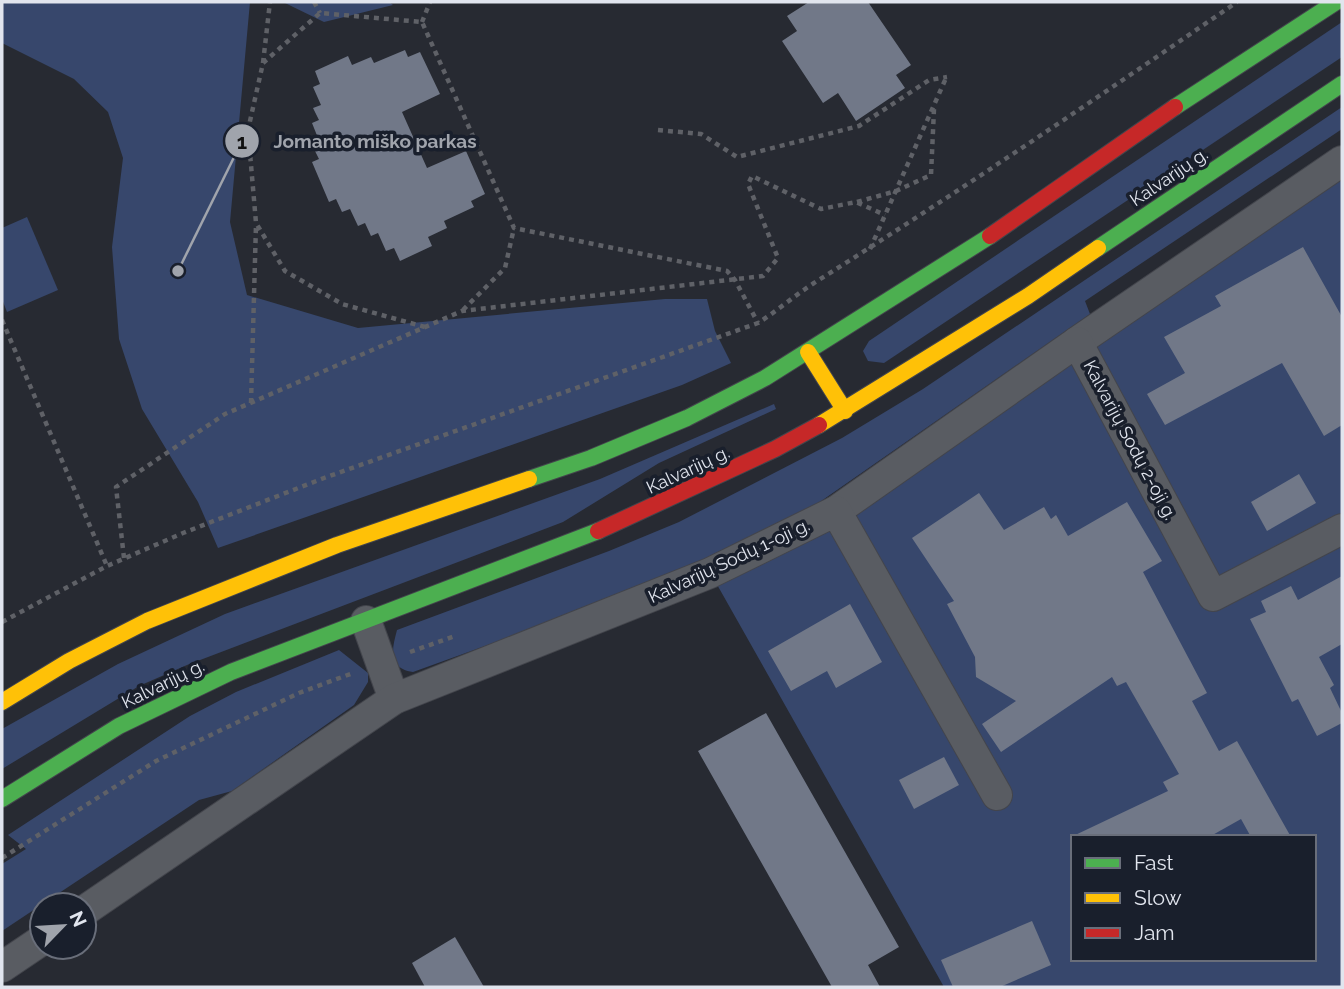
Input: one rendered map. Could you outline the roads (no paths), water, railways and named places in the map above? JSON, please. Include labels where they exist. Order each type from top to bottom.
[{"type":"main road","points":[[2,702],[68,661],[147,621],[337,545],[591,458],[687,418],[808,352],[985,239],[1191,96],[1336,2]]},
{"type":"main road","name":"Kalvarijų g.","points":[[2,799],[62,759],[119,726],[231,672],[611,526],[775,449],[845,411],[1028,296],[1342,84]]},
{"type":"main road","points":[[808,352],[845,411]]},
{"type":"street","points":[[1077,342],[1342,161]]},
{"type":"street","name":"Kalvarijų Sodų 2-oji g.","points":[[835,511],[1077,342],[1213,596],[1342,529]]},
{"type":"street","points":[[835,511],[997,795]]},
{"type":"street","name":"Kalvarijų Sodų 1-oji g.","points":[[98,901],[394,699],[710,573],[835,511]]},
{"type":"street","points":[[366,621],[394,699]]},
{"type":"street","points":[[2,967],[28,949]]},
{"type":"place","name":"Jomanto miško parkas","points":[[178,271]]}]
